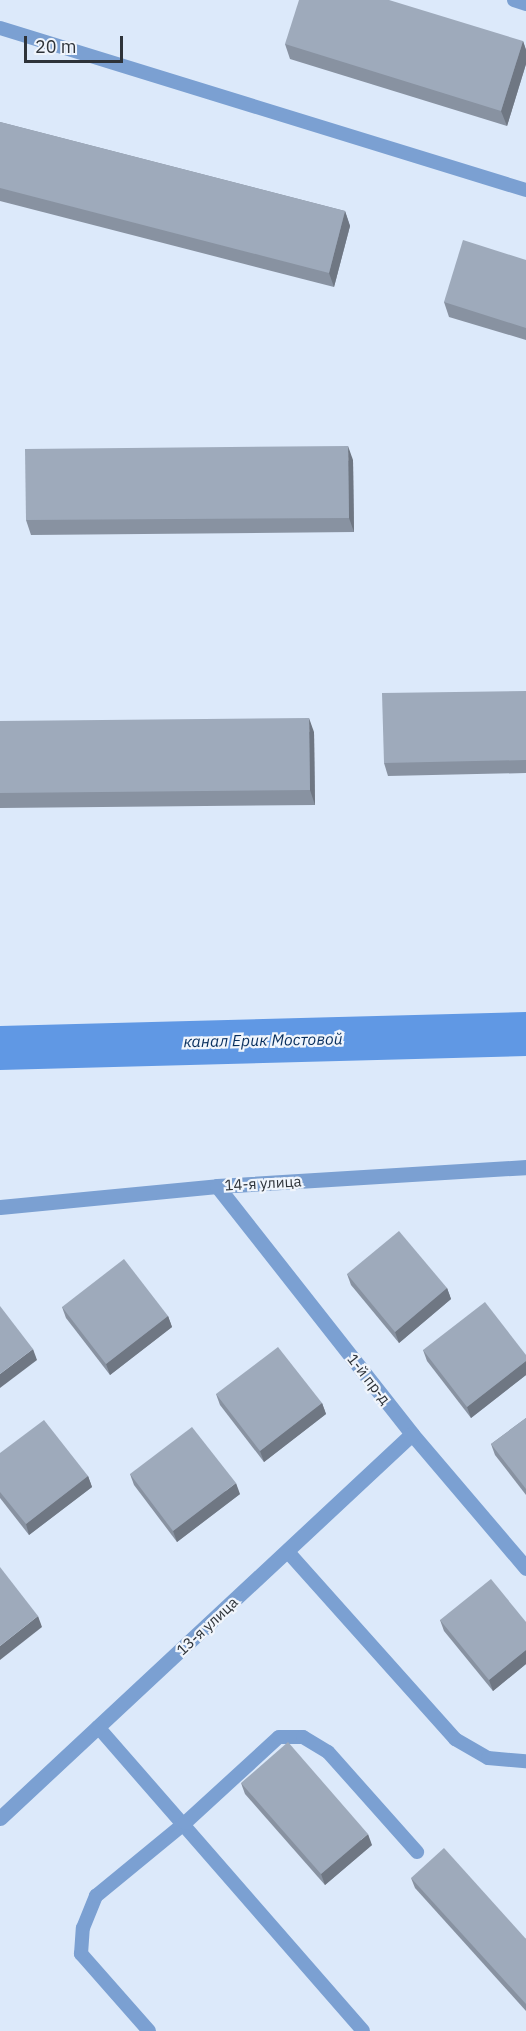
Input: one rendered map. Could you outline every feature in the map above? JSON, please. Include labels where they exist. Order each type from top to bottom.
[{"type":"street","name":"14-я улица","points":[[0,1207],[218,1186],[526,1167]]},
{"type":"street","name":"1-й пр-д","points":[[218,1186],[412,1434],[526,1568]]},
{"type":"street","name":"13-я улица","points":[[0,1818],[412,1434]]},
{"type":"lane","points":[[514,0],[526,4]]},
{"type":"lane","points":[[0,28],[525,185]]},
{"type":"lane","points":[[288,1552],[455,1739],[488,1758],[526,1761]]},
{"type":"lane","points":[[98,1727],[363,2031]]},
{"type":"lane","points":[[149,2031],[81,1954],[83,1928],[96,1896],[184,1823],[279,1737],[303,1737],[328,1752],[417,1852]]},
{"type":"water","name":"канал Ерик Мостовой","points":[[526,1012],[526,1056],[0,1070],[0,1026]]},
{"type":"building","points":[[299,0],[389,0],[523,41],[501,111],[285,44]]},
{"type":"building","points":[[0,122],[345,211],[329,273],[0,188]]},
{"type":"building","points":[[463,240],[526,260],[526,328],[444,302]]},
{"type":"building","points":[[348,446],[349,518],[26,520],[25,449]]},
{"type":"building","points":[[526,691],[526,760],[384,763],[382,693]]},
{"type":"building","points":[[309,718],[310,790],[0,793],[0,721]]},
{"type":"building","points":[[399,1231],[447,1288],[395,1332],[347,1274]]},
{"type":"building","points":[[124,1259],[168,1316],[106,1364],[62,1307]]},
{"type":"building","points":[[485,1302],[526,1355],[526,1361],[467,1407],[423,1350]]},
{"type":"building","points":[[0,1306],[33,1349],[0,1374]]},
{"type":"building","points":[[278,1347],[322,1403],[260,1451],[216,1394]]},
{"type":"building","points":[[526,1418],[526,1489],[491,1444]]},
{"type":"building","points":[[44,1420],[88,1476],[26,1524],[0,1492],[0,1453]]},
{"type":"building","points":[[192,1427],[236,1483],[173,1531],[130,1474]]},
{"type":"building","points":[[0,1567],[38,1616],[0,1646]]},
{"type":"building","points":[[491,1579],[526,1622],[526,1650],[489,1680],[440,1620]]},
{"type":"building","points":[[288,1742],[368,1834],[321,1874],[241,1783]]},
{"type":"building","points":[[444,1848],[526,1939],[526,2004],[411,1878]]}]
